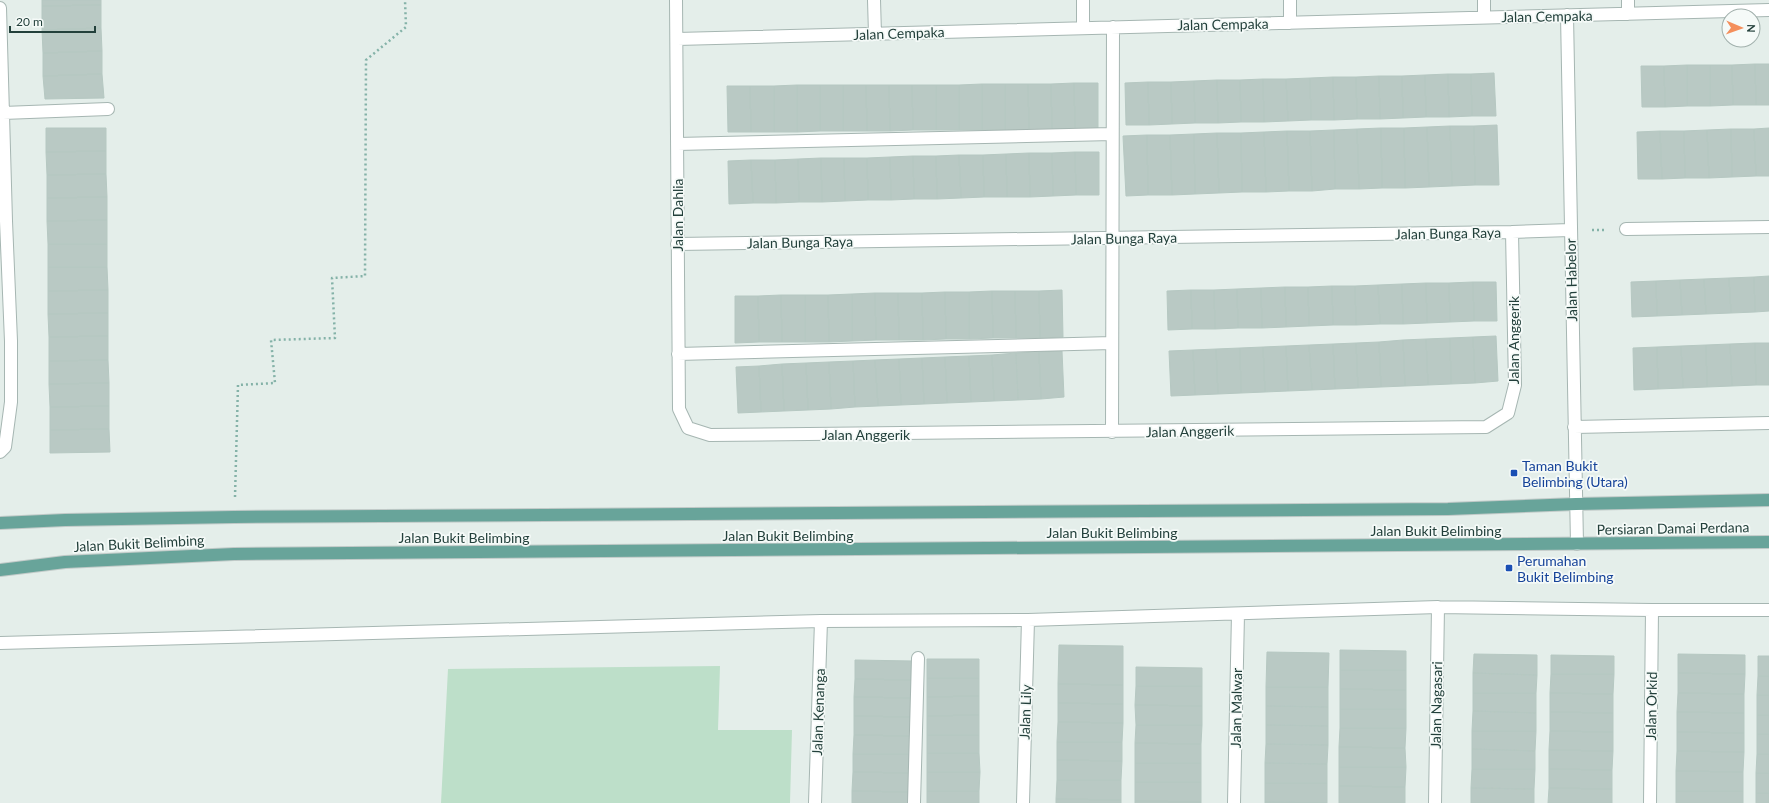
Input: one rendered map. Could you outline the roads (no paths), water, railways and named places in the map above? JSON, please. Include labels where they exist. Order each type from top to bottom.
[{"type":"main road","name":"Persiaran Damai Perdana","points":[[1576,504],[1769,500]]},
{"type":"main road","name":"Jalan Bukit Belimbing","points":[[0,524],[65,520],[234,517],[1432,509],[1576,504]]},
{"type":"main road","name":"Persiaran Damai Perdana","points":[[1577,544],[1769,542]]},
{"type":"main road","name":"Jalan Bukit Belimbing","points":[[0,570],[65,562],[234,554],[1577,544]]},
{"type":"street","name":"Jalan Dahlia","points":[[676,0],[679,409],[688,428]]},
{"type":"street","points":[[874,0],[875,34]]},
{"type":"street","points":[[1083,0],[1083,28]]},
{"type":"street","points":[[1290,0],[1290,23]]},
{"type":"street","points":[[1484,0],[1484,17]]},
{"type":"street","points":[[1628,0],[1628,14]]},
{"type":"street","points":[[0,8],[3,113],[3,222],[11,341],[11,402],[2,449]]},
{"type":"street","name":"Jalan Cempaka","points":[[677,39],[1769,10]]},
{"type":"street","name":"Jalan Habelor","points":[[1567,16],[1577,544]]},
{"type":"street","points":[[1112,432],[1113,27]]},
{"type":"street","points":[[3,113],[108,109]]},
{"type":"street","points":[[677,144],[704,142],[1112,134]]},
{"type":"street","points":[[1626,229],[1769,227]]},
{"type":"street","name":"Jalan Bunga Raya","points":[[677,244],[1570,230]]},
{"type":"street","name":"Jalan Anggerik","points":[[688,428],[710,435],[1486,427],[1508,413],[1515,385],[1512,232]]},
{"type":"street","points":[[678,354],[1112,343]]},
{"type":"street","points":[[1574,427],[1769,423]]},
{"type":"street","points":[[0,643],[820,621],[1028,620],[1438,607],[1769,610]]},
{"type":"street","name":"Jalan Nagasari","points":[[1435,803],[1438,607]]},
{"type":"street","name":"Jalan Orkid","points":[[1650,803],[1652,610]]},
{"type":"street","name":"Jalan Malwar","points":[[1234,803],[1238,614]]},
{"type":"street","name":"Jalan Lily","points":[[1023,803],[1028,620]]},
{"type":"street","name":"Jalan Kenanga","points":[[815,803],[820,621]]},
{"type":"street","points":[[914,803],[918,658]]},
{"type":"place","name":"Taman Bukit Belimbing (Utara)","points":[[1514,473]]},
{"type":"place","name":"Perumahan Bukit Belimbing","points":[[1509,568]]}]
